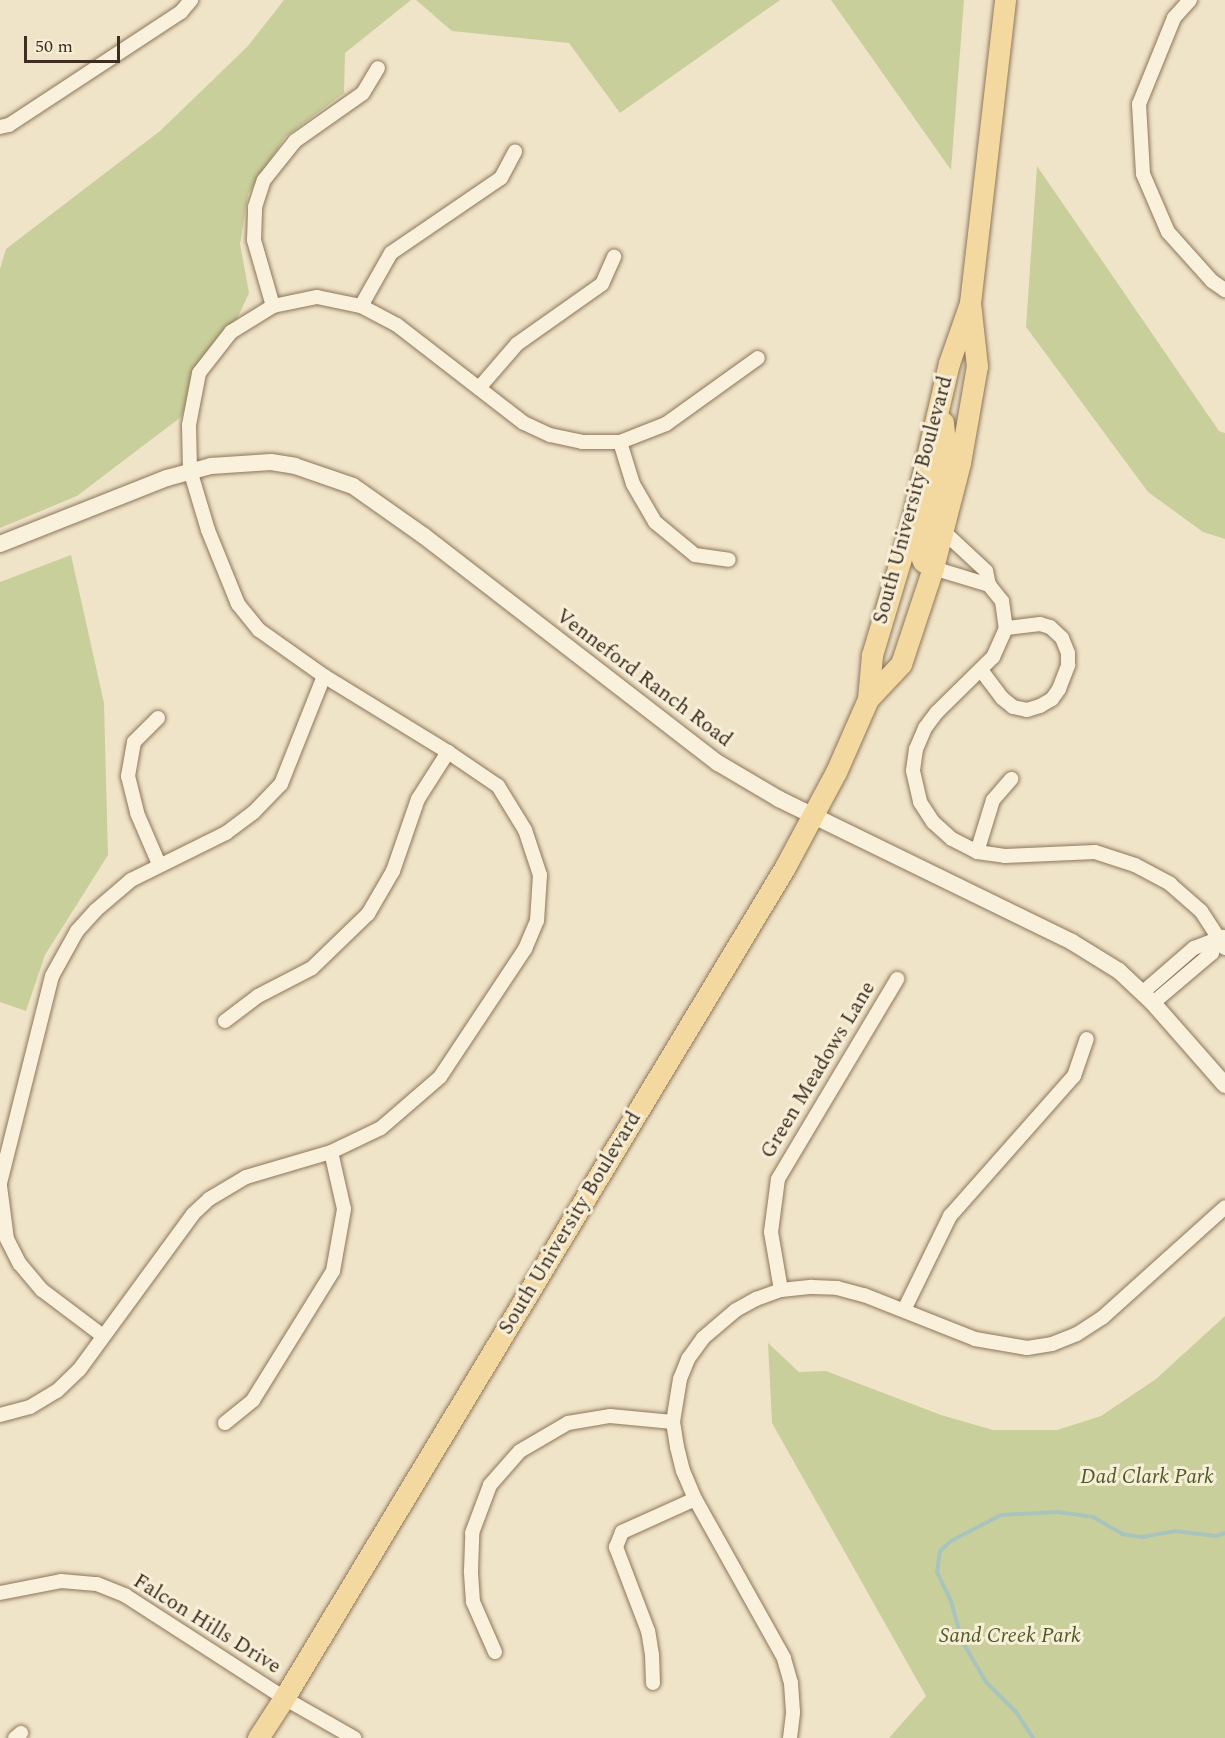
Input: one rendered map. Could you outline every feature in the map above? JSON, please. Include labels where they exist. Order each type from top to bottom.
[{"type":"main road","name":"South University Boulevard","points":[[258,1738],[785,867],[836,772],[868,699],[872,655],[911,525],[949,363],[970,303],[1005,0]]},
{"type":"main road","name":"South University Boulevard","points":[[868,699],[901,664],[943,531],[960,463],[977,366],[970,303]]},
{"type":"main road","points":[[933,568],[924,561],[919,551],[945,452],[941,402]]},
{"type":"street","points":[[0,127],[9,125],[181,12],[190,0]]},
{"type":"street","points":[[1190,0],[1173,18],[1139,104],[1143,174],[1168,232],[1212,281],[1225,290]]},
{"type":"street","points":[[273,306],[254,240],[255,207],[264,180],[295,141],[363,93],[378,68]]},
{"type":"street","points":[[361,306],[392,253],[501,178],[515,152]]},
{"type":"street","points":[[479,388],[517,344],[602,284],[614,257]]},
{"type":"street","points":[[0,1415],[30,1407],[57,1391],[79,1370],[193,1214],[209,1199],[246,1177],[331,1152],[381,1128],[440,1077],[525,949],[537,921],[540,875],[525,830],[498,786],[448,752],[324,676],[259,630],[238,604],[208,530],[190,471],[189,425],[199,373],[231,332],[273,306],[317,297],[361,306],[397,325],[524,423],[550,435],[582,442],[620,442],[666,424],[758,358]]},
{"type":"street","points":[[620,442],[633,484],[655,522],[695,555],[729,560]]},
{"type":"street","name":"Venneford Ranch Road","points":[[0,544],[190,471],[232,464],[270,462],[295,466],[353,486],[424,536],[717,763],[779,799],[1072,942],[1119,971],[1147,998],[1225,1085]]},
{"type":"street","points":[[943,531],[986,571],[989,585],[1002,601],[1006,628],[993,657],[937,712],[925,728],[916,749],[912,771],[920,802],[933,822],[951,839],[977,852],[1005,856],[1095,852],[1135,865],[1170,884],[1201,911],[1222,941],[1194,948],[1147,998]]},
{"type":"street","points":[[933,568],[989,585]]},
{"type":"street","points":[[981,670],[1002,698],[1013,706],[1027,710],[1052,699],[1059,689],[1068,665],[1068,653],[1062,638],[1050,627],[1040,624],[1006,628]]},
{"type":"street","points":[[103,1336],[42,1290],[20,1264],[7,1239],[0,1184],[52,976],[77,932],[96,910],[131,880],[159,864],[226,833],[254,813],[281,784],[324,676]]},
{"type":"street","points":[[158,718],[134,742],[128,776],[137,813],[159,864]]},
{"type":"street","points":[[225,1021],[258,996],[312,968],[368,914],[393,871],[418,799],[448,752]]},
{"type":"street","points":[[977,852],[993,800],[1011,779]]},
{"type":"street","name":"Green Meadows Lane","points":[[781,1290],[771,1232],[778,1179],[897,979]]},
{"type":"street","points":[[904,1310],[950,1216],[1074,1076],[1087,1039]]},
{"type":"street","points":[[225,1423],[253,1400],[333,1271],[344,1209],[331,1152]]},
{"type":"street","points":[[790,1738],[793,1712],[791,1683],[784,1658],[695,1498],[683,1471],[673,1422],[680,1378],[688,1359],[703,1338],[736,1310],[781,1290],[812,1287],[837,1288],[904,1310],[975,1339],[991,1343],[1027,1347],[1052,1344],[1077,1334],[1103,1317],[1225,1207]]},
{"type":"street","points":[[495,1652],[473,1602],[471,1571],[472,1533],[490,1485],[520,1451],[568,1423],[610,1416],[673,1422]]},
{"type":"street","points":[[653,1683],[648,1631],[616,1547],[622,1532],[695,1498]]},
{"type":"street","name":"Falcon Hills Drive","points":[[0,1593],[61,1581],[97,1584],[126,1596],[284,1698],[354,1738]]},
{"type":"green space","points":[[284,0],[411,0],[345,53],[344,93],[285,137],[248,194],[240,244],[249,293],[231,332],[199,373],[181,417],[77,496],[0,528],[0,269],[6,249],[160,131],[248,46]]},
{"type":"green space","points":[[416,0],[780,0],[620,113],[569,43],[452,31]]},
{"type":"green space","points":[[831,0],[964,0],[951,170]]},
{"type":"green space","points":[[1037,166],[1219,431],[1225,433],[1225,539],[1203,532],[1148,492],[1026,327]]},
{"type":"green space","points":[[71,555],[104,703],[108,855],[45,955],[26,1011],[0,1002],[0,582]]},
{"type":"green space","points":[[1225,1316],[1225,1738],[889,1738],[926,1696],[772,1423],[768,1343],[799,1372],[826,1371],[941,1415],[993,1430],[1057,1430],[1101,1416],[1156,1379]]},
{"type":"waterway","points":[[1033,1738],[1016,1712],[986,1682],[962,1641],[951,1601],[937,1572],[940,1551],[951,1541],[1001,1515],[1058,1512],[1093,1517],[1122,1534],[1142,1537],[1175,1531],[1216,1536],[1225,1533]]},
{"type":"park label","name":"Dad Clark Park","points":[[1147,1477]]},
{"type":"park label","name":"Sand Creek Park","points":[[1010,1636]]}]
